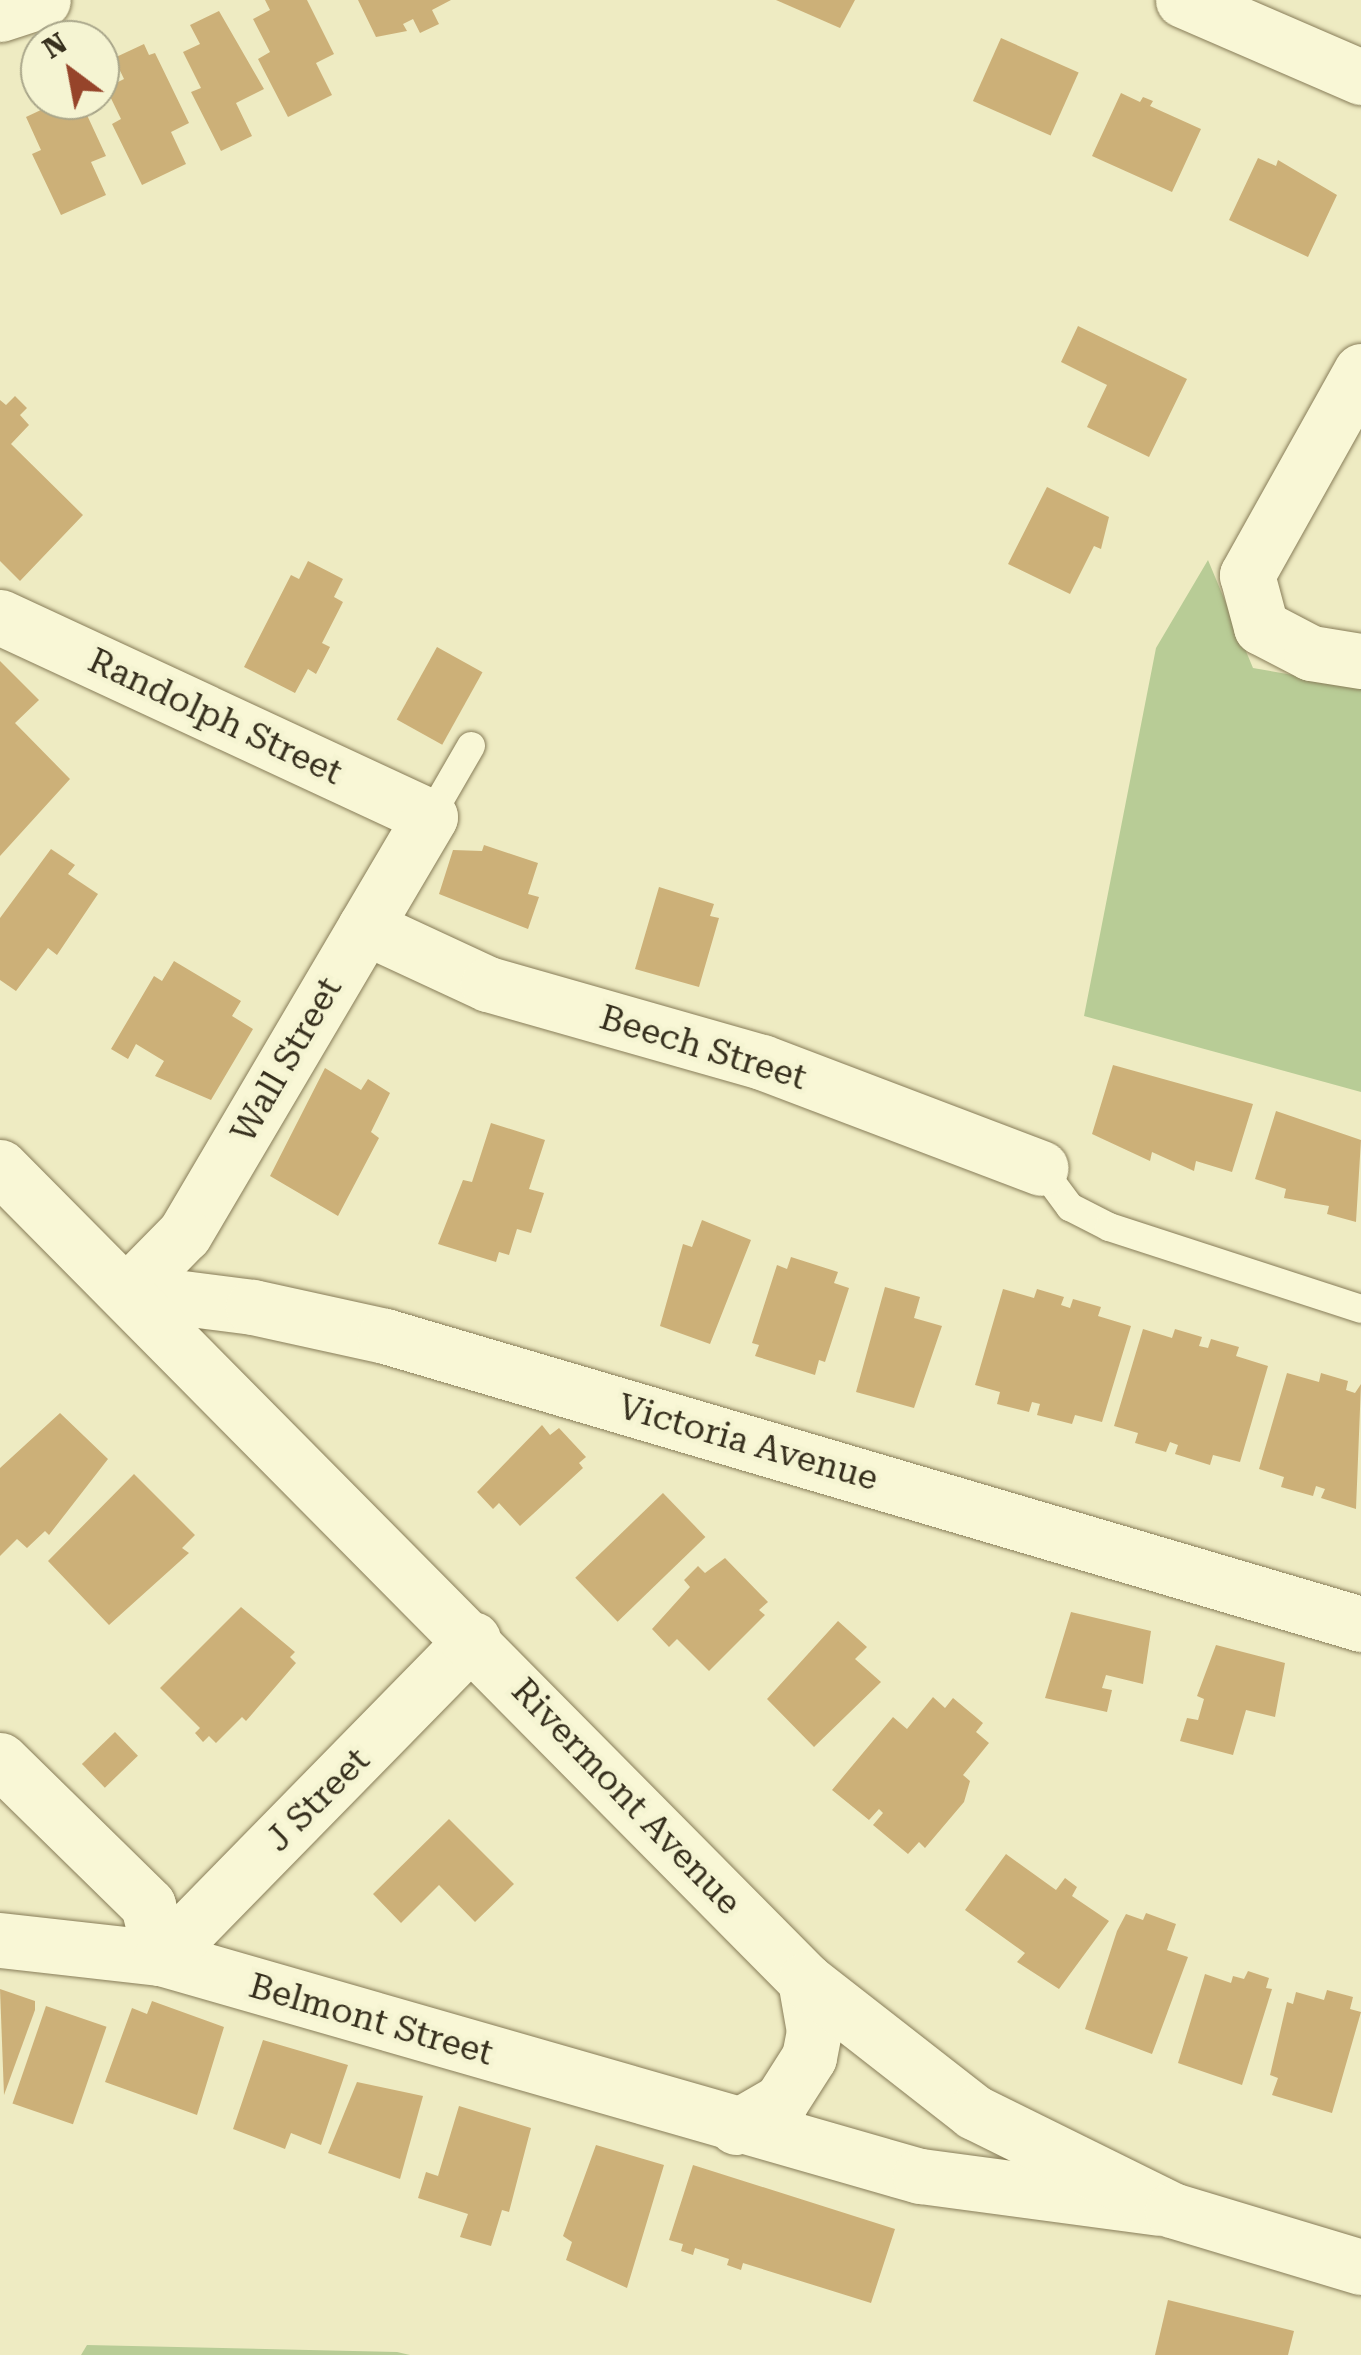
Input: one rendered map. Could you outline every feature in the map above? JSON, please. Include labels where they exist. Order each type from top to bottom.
[{"type":"street","points":[[0,14],[43,0]]},
{"type":"street","points":[[1183,0],[1361,77]]},
{"type":"street","points":[[1361,371],[1266,533],[1247,575],[1261,626],[1311,653],[1361,661]]},
{"type":"street","name":"Randolph Street","points":[[0,617],[430,817]]},
{"type":"street","name":"Wall Street","points":[[128,1291],[184,1234],[430,817]]},
{"type":"street","name":"Beech Street","points":[[365,927],[488,984],[762,1062],[1041,1168]]},
{"type":"street","name":"Rivermont Avenue","points":[[0,1167],[128,1291],[805,1980],[974,2112],[1172,2210],[1361,2267]]},
{"type":"street","name":"Victoria Avenue","points":[[128,1291],[253,1307],[385,1336],[1361,1624]]},
{"type":"street","name":"J Street","points":[[161,1958],[472,1639]]},
{"type":"street","points":[[0,1760],[148,1904],[161,1958]]},
{"type":"street","name":"Belmont Street","points":[[0,1940],[161,1958],[736,2128],[920,2176],[1172,2210]]},
{"type":"street","points":[[736,2128],[781,2101],[809,2057],[814,2031],[805,1980]]},
{"type":"lane","points":[[430,817],[471,746]]},
{"type":"lane","points":[[1041,1168],[1070,1206],[1108,1227],[1361,1309]]},
{"type":"green space","points":[[1208,560],[1253,668],[1361,687],[1361,1092],[1084,1016],[1156,648]]},
{"type":"green space","points":[[87,2345],[397,2352],[410,2355],[81,2355]]},
{"type":"building","points":[[265,0],[307,0],[334,54],[316,63],[332,95],[288,117],[258,59],[270,52],[253,19],[270,10]]},
{"type":"building","points":[[358,0],[451,0],[432,10],[439,24],[420,33],[413,19],[403,24],[407,31],[376,37]]},
{"type":"building","points":[[776,0],[855,0],[840,28]]},
{"type":"building","points":[[219,11],[264,89],[236,103],[252,136],[221,151],[191,92],[201,88],[183,52],[200,44],[190,25]]},
{"type":"building","points":[[1001,38],[1079,73],[1051,136],[973,101]]},
{"type":"building","points":[[144,44],[149,55],[155,53],[189,123],[171,132],[186,164],[142,185],[112,124],[121,119],[120,81],[124,79],[120,55]]},
{"type":"building","points":[[1121,93],[1140,102],[1143,97],[1153,101],[1150,106],[1201,129],[1172,192],[1092,156]]},
{"type":"building","points":[[27,120],[89,120],[106,156],[91,162],[106,195],[61,215],[32,154],[41,150]]},
{"type":"building","points":[[1258,158],[1276,166],[1278,160],[1337,195],[1308,257],[1229,220]]},
{"type":"building","points":[[1078,326],[1187,379],[1149,457],[1087,427],[1107,385],[1061,362]]},
{"type":"building","points":[[15,396],[27,408],[20,415],[29,425],[11,444],[83,515],[20,581],[0,561],[0,400],[6,405]]},
{"type":"building","points":[[1047,487],[1109,517],[1101,549],[1094,546],[1070,594],[1008,564]]},
{"type":"building","points":[[308,561],[343,579],[334,597],[343,602],[322,643],[330,647],[316,674],[308,669],[295,693],[244,667],[291,575],[299,579]]},
{"type":"building","points":[[437,647],[482,672],[442,745],[397,720]]},
{"type":"building","points":[[0,661],[39,700],[15,723],[70,779],[0,856]]},
{"type":"building","points":[[484,845],[538,863],[528,894],[539,897],[528,929],[439,894],[453,850],[482,851]]},
{"type":"building","points":[[51,849],[75,865],[68,874],[98,894],[57,955],[48,948],[16,991],[0,980],[0,918]]},
{"type":"building","points":[[659,887],[714,904],[710,916],[719,918],[699,987],[635,969]]},
{"type":"building","points":[[174,961],[241,1001],[232,1016],[253,1029],[211,1100],[155,1076],[164,1061],[136,1044],[128,1059],[111,1049],[154,976],[162,981]]},
{"type":"building","points":[[1113,1065],[1253,1104],[1232,1172],[1196,1161],[1194,1171],[1152,1152],[1150,1161],[1092,1134]]},
{"type":"building","points":[[325,1068],[361,1090],[368,1079],[390,1093],[371,1132],[379,1138],[338,1216],[270,1176]]},
{"type":"building","points":[[1276,1111],[1361,1140],[1356,1222],[1327,1214],[1329,1206],[1284,1198],[1286,1189],[1255,1179]]},
{"type":"building","points":[[491,1123],[545,1140],[529,1189],[544,1193],[531,1233],[517,1229],[509,1255],[499,1252],[496,1262],[438,1244],[463,1180],[472,1182]]},
{"type":"building","points":[[702,1220],[751,1240],[710,1344],[660,1326],[683,1244],[692,1247]]},
{"type":"building","points":[[791,1257],[838,1272],[834,1283],[849,1288],[825,1362],[819,1360],[815,1375],[755,1356],[759,1345],[752,1343],[777,1265],[787,1269]]},
{"type":"building","points":[[885,1287],[920,1297],[914,1318],[942,1326],[914,1408],[856,1392]]},
{"type":"building","points":[[1003,1289],[1034,1298],[1037,1289],[1064,1297],[1061,1305],[1070,1308],[1073,1299],[1101,1307],[1098,1316],[1131,1326],[1102,1422],[1075,1415],[1072,1424],[1037,1415],[1040,1404],[1032,1402],[1029,1412],[997,1404],[1000,1392],[975,1385]]},
{"type":"building","points":[[1143,1329],[1172,1338],[1175,1329],[1202,1337],[1199,1346],[1208,1348],[1211,1339],[1239,1347],[1236,1356],[1268,1366],[1240,1462],[1213,1455],[1210,1465],[1175,1454],[1178,1445],[1170,1442],[1166,1452],[1135,1443],[1138,1433],[1114,1426]]},
{"type":"building","points":[[1287,1373],[1319,1382],[1321,1373],[1348,1381],[1346,1390],[1355,1393],[1361,1384],[1356,1509],[1321,1498],[1325,1489],[1316,1486],[1313,1496],[1281,1487],[1284,1477],[1259,1469]]},
{"type":"building","points":[[60,1413],[108,1459],[49,1535],[45,1531],[27,1548],[17,1539],[0,1556],[0,1468]]},
{"type":"building","points":[[542,1425],[550,1435],[559,1428],[586,1457],[579,1463],[583,1468],[520,1526],[499,1503],[493,1509],[477,1492]]},
{"type":"building","points":[[134,1474],[195,1535],[182,1548],[189,1553],[109,1625],[48,1561]]},
{"type":"building","points":[[663,1493],[705,1537],[618,1622],[575,1578]]},
{"type":"building","points":[[725,1558],[768,1602],[759,1610],[765,1615],[709,1671],[677,1639],[669,1647],[652,1629],[690,1587],[684,1580],[698,1566],[705,1573]]},
{"type":"building","points":[[241,1607],[295,1652],[290,1657],[296,1663],[246,1721],[242,1717],[216,1743],[209,1736],[203,1742],[195,1733],[200,1728],[160,1688]]},
{"type":"building","points":[[1071,1612],[1151,1631],[1143,1684],[1106,1675],[1102,1688],[1112,1690],[1107,1712],[1045,1698]]},
{"type":"building","points":[[838,1621],[867,1647],[855,1659],[881,1682],[814,1747],[767,1699]]},
{"type":"building","points":[[1216,1645],[1285,1663],[1275,1717],[1246,1710],[1233,1755],[1180,1741],[1187,1718],[1198,1720],[1204,1699],[1197,1696]]},
{"type":"building","points":[[933,1697],[945,1708],[953,1698],[983,1723],[976,1732],[989,1743],[963,1775],[970,1781],[964,1802],[925,1848],[919,1842],[908,1854],[873,1825],[883,1813],[879,1809],[869,1820],[832,1790],[893,1717],[907,1729]]},
{"type":"building","points":[[115,1732],[138,1756],[105,1788],[82,1764]]},
{"type":"building","points":[[449,1819],[514,1884],[475,1922],[439,1885],[401,1923],[373,1894]]},
{"type":"building","points":[[1006,1854],[1056,1890],[1065,1878],[1077,1887],[1072,1896],[1109,1921],[1059,1989],[1017,1962],[1025,1953],[965,1910]]},
{"type":"building","points":[[1146,1913],[1176,1924],[1167,1950],[1188,1957],[1152,2054],[1085,2029],[1117,1931],[1126,1914],[1143,1920]]},
{"type":"building","points":[[1248,1971],[1269,1978],[1266,1988],[1272,1989],[1242,2085],[1178,2063],[1205,1974],[1231,1983],[1233,1976],[1244,1979]]},
{"type":"building","points":[[0,1989],[35,2001],[4,2095]]},
{"type":"building","points":[[1327,1990],[1353,1997],[1350,2009],[1361,2012],[1332,2113],[1272,2095],[1278,2078],[1270,2075],[1287,2002],[1293,2004],[1296,1992],[1324,2000]]},
{"type":"building","points":[[152,2001],[224,2027],[197,2115],[105,2082],[132,2008],[147,2014]]},
{"type":"building","points":[[46,2006],[107,2027],[73,2124],[12,2103]]},
{"type":"building","points":[[263,2040],[348,2065],[321,2145],[291,2133],[285,2149],[233,2129]]},
{"type":"building","points":[[357,2082],[423,2096],[400,2179],[328,2153]]},
{"type":"building","points":[[459,2106],[531,2128],[509,2212],[502,2210],[491,2246],[460,2237],[468,2214],[418,2198],[426,2172],[438,2176]]},
{"type":"building","points":[[596,2145],[664,2165],[627,2288],[566,2260],[572,2242],[563,2236]]},
{"type":"building","points":[[693,2165],[895,2229],[871,2303],[743,2263],[741,2270],[727,2265],[729,2259],[695,2248],[693,2255],[681,2251],[683,2244],[669,2240]]},
{"type":"building","points":[[1168,2300],[1294,2331],[1288,2355],[1155,2355]]}]
